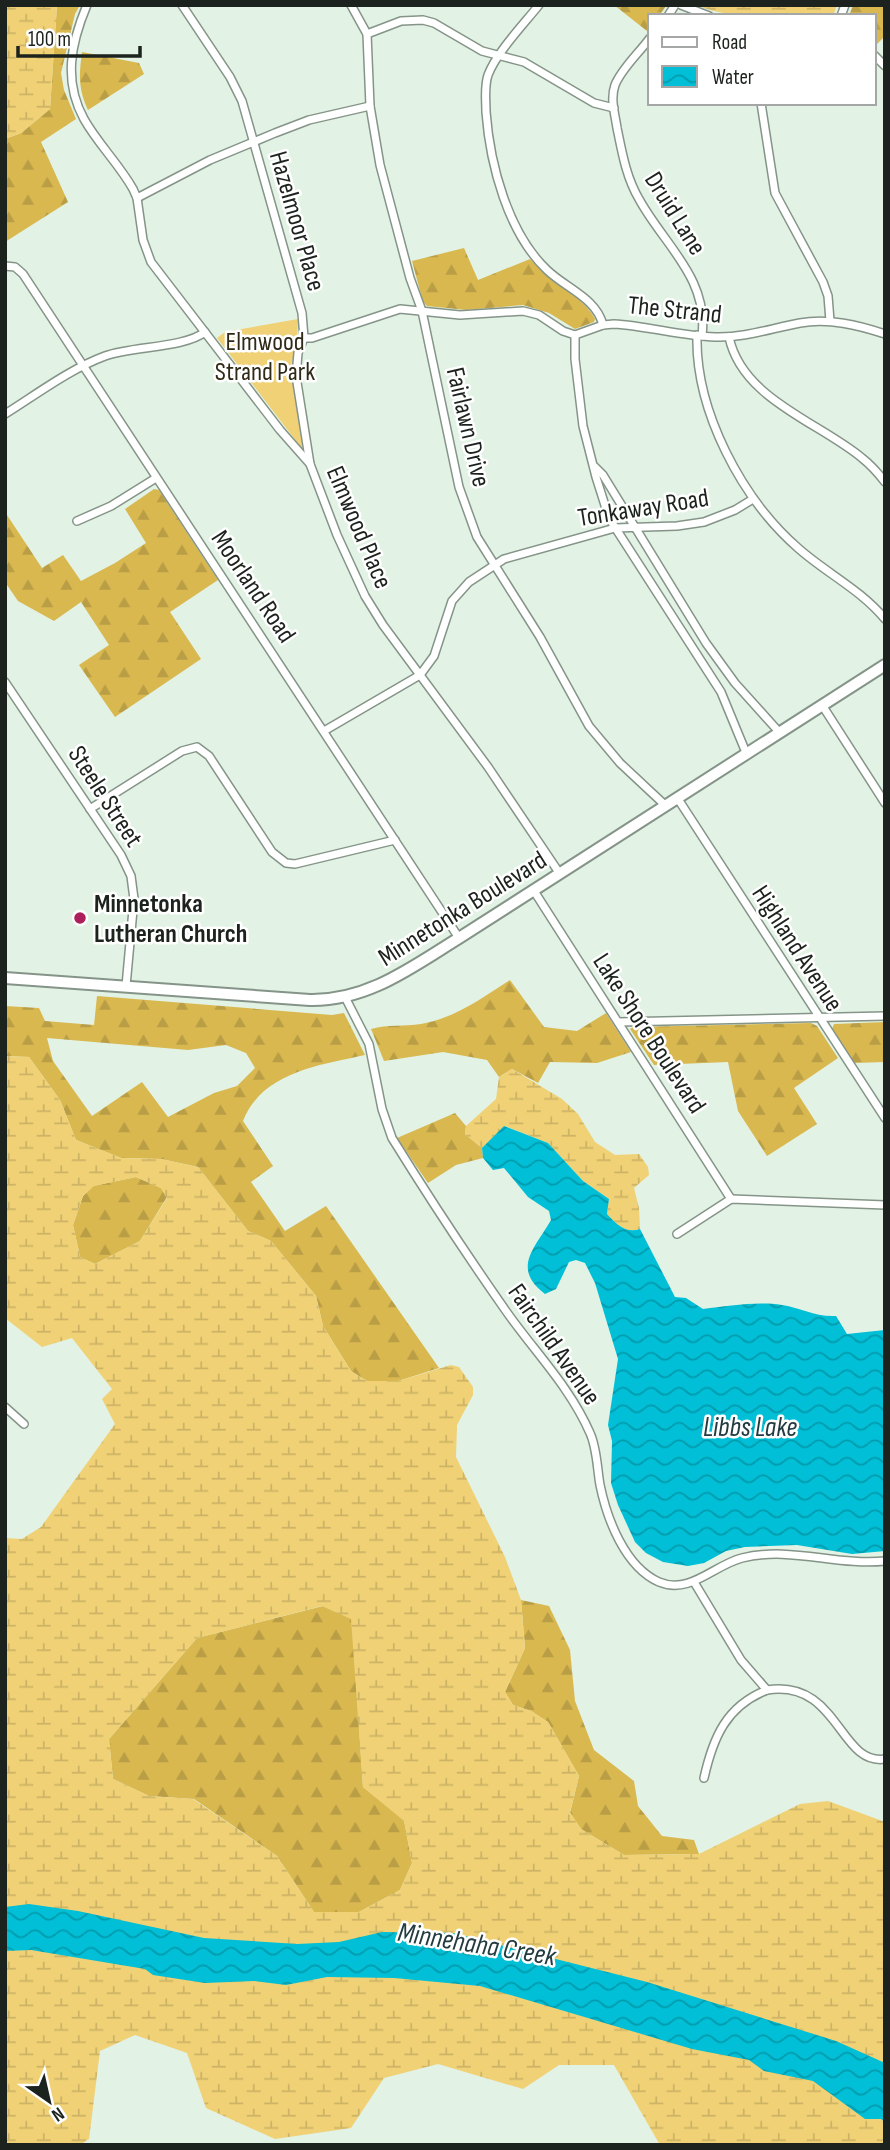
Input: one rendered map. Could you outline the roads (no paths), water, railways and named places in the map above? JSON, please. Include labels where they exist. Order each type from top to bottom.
[{"type":"main road","name":"Minnetonka Boulevard","points":[[5,978],[310,1000],[345,997],[374,988],[534,891],[885,665]]},
{"type":"street","name":"Elmwood Place","points":[[87,5],[75,37],[71,60],[74,96],[85,120],[125,175],[137,198],[147,255],[280,430],[310,464],[337,535],[365,596],[488,767],[559,874]]},
{"type":"street","name":"Hazelmoor Place","points":[[182,5],[230,77],[242,101],[299,303],[304,338],[298,353],[296,376],[310,464]]},
{"type":"street","name":"Fairlawn Drive","points":[[351,5],[367,34],[370,106],[390,204],[422,311],[459,487],[477,537],[540,637],[589,726],[620,763],[667,806]]},
{"type":"street","points":[[539,5],[487,78],[485,94],[491,154],[501,193],[533,253],[554,276],[592,304],[601,315],[603,325]]},
{"type":"street","points":[[681,5],[704,14]]},
{"type":"street","points":[[367,34],[401,21],[423,20],[446,28],[482,51],[524,61],[594,103],[614,108]]},
{"type":"street","name":"Druid Lane","points":[[648,41],[615,86],[612,97],[626,168],[634,189],[689,273],[698,293],[702,306],[701,371],[711,414],[728,455],[753,499],[796,547],[857,591],[885,619]]},
{"type":"street","points":[[761,105],[775,193],[823,282],[828,296],[830,321]]},
{"type":"street","points":[[137,198],[210,160],[309,120],[370,106]]},
{"type":"street","name":"Moorland Road","points":[[6,266],[15,267],[23,274],[459,938]]},
{"type":"street","points":[[304,338],[312,338],[400,310],[460,315],[523,311],[539,315],[563,331],[575,335],[579,400],[596,478],[606,508],[615,528],[721,692],[747,755]]},
{"type":"street","name":"The Strand","points":[[575,335],[603,325],[623,325],[700,336],[729,337],[800,323],[830,321],[885,334]]},
{"type":"street","points":[[5,414],[107,355],[195,339],[205,332]]},
{"type":"street","points":[[729,337],[731,348],[740,364],[776,402],[856,453],[885,482]]},
{"type":"street","points":[[594,467],[603,475],[706,643],[735,683],[780,733]]},
{"type":"street","points":[[77,521],[111,506],[156,478]]},
{"type":"street","name":"Tonkaway Road","points":[[324,731],[420,675],[434,656],[452,601],[469,582],[494,565],[513,556],[615,528],[677,526],[704,522],[735,510],[753,499]]},
{"type":"street","name":"Steele Street","points":[[5,682],[121,855],[131,876],[134,900],[126,986]]},
{"type":"street","points":[[822,705],[885,803]]},
{"type":"street","points":[[90,809],[182,751],[197,747],[209,756],[272,852],[286,863],[304,863],[395,840]]},
{"type":"street","name":"Highland Avenue","points":[[678,799],[885,1118]]},
{"type":"street","name":"Lake Shore Boulevard","points":[[534,891],[731,1199]]},
{"type":"street","name":"Fairchild Avenue","points":[[345,997],[369,1044],[382,1110],[391,1138],[506,1311],[566,1390],[581,1415],[592,1436],[601,1488],[616,1533],[626,1551],[636,1565],[660,1582],[684,1585],[694,1582]]},
{"type":"street","points":[[619,1022],[885,1016]]},
{"type":"street","points":[[677,1234],[731,1199],[885,1205]]},
{"type":"street","points":[[5,1407],[24,1424]]},
{"type":"street","points":[[767,1690],[741,1660],[694,1582],[727,1563],[758,1555],[796,1554],[842,1560],[885,1561]]},
{"type":"street","points":[[704,1778],[710,1751],[723,1723],[743,1702],[777,1688],[800,1692],[813,1698],[825,1707],[843,1734],[861,1754],[879,1760],[885,1759]]},
{"type":"water","name":"Libbs Lake","points":[[504,1126],[548,1143],[583,1181],[609,1199],[607,1214],[614,1221],[626,1229],[640,1229],[675,1297],[686,1298],[703,1309],[742,1304],[772,1304],[836,1316],[847,1334],[885,1330],[885,1551],[852,1554],[797,1545],[745,1547],[726,1551],[704,1563],[688,1566],[663,1562],[646,1553],[635,1542],[611,1483],[612,1441],[608,1425],[618,1359],[595,1283],[585,1263],[576,1260],[569,1262],[556,1289],[545,1294],[529,1275],[529,1258],[551,1220],[549,1211],[528,1197],[504,1168],[493,1170],[483,1158],[482,1148]]},
{"type":"water","name":"Minnehaha Creek","points":[[29,1904],[78,1911],[204,1938],[297,1944],[339,1942],[382,1932],[453,1933],[647,1982],[836,2041],[885,2063],[885,2122],[881,2119],[865,2119],[813,2081],[764,2071],[749,2060],[692,2049],[480,1986],[394,1978],[327,1977],[286,1985],[254,1981],[205,1983],[153,1975],[145,1969],[31,1950],[5,1951],[5,1907]]},
{"type":"place","name":"Minnetonka Lutheran Church","points":[[80,918]]},
{"type":"park label","name":"Elmwood Strand Park","points":[[265,356]]}]
